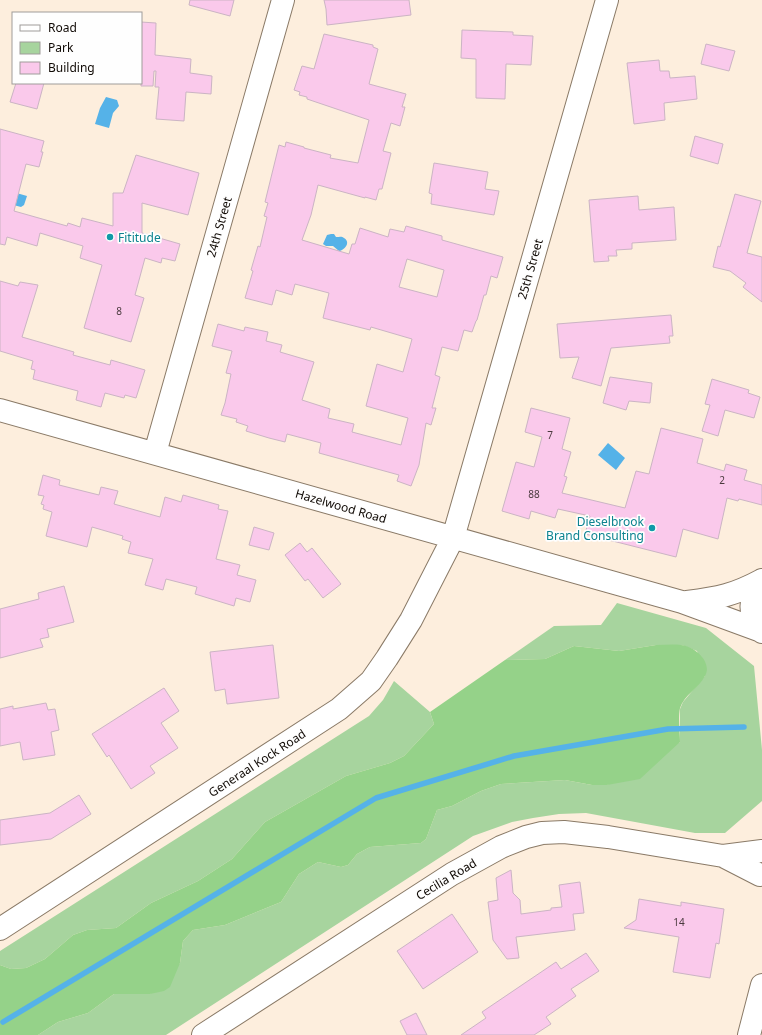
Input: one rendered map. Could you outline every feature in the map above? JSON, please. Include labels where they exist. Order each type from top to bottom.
[{"type":"street","name":"24th Street","points":[[154,453],[283,0]]},
{"type":"street","name":"25th Street","points":[[454,538],[607,0]]},
{"type":"street","name":"Hazelwood Road","points":[[0,410],[682,602],[761,631]]},
{"type":"street","name":"Generaal Kock Road","points":[[0,929],[339,709],[350,700],[371,681],[387,658],[411,620],[454,538]]},
{"type":"street","name":"Hazelwood Road","points":[[682,602],[718,598],[733,594],[762,580]]},
{"type":"street","points":[[761,631],[755,623],[751,605],[753,595],[762,580]]},
{"type":"street","name":"Cecilia Road","points":[[203,1035],[452,874],[501,846],[526,837],[564,832],[601,836],[722,856],[761,871]]},
{"type":"street","name":"Cecilia Road","points":[[722,856],[762,851]]},
{"type":"street","points":[[749,1035],[762,985]]},
{"type":"green space","points":[[617,603],[706,628],[754,666],[762,750],[762,801],[725,833],[695,833],[586,813],[559,814],[512,822],[473,836],[166,1035],[38,1035],[58,1022],[88,1013],[114,994],[150,994],[180,963],[183,941],[193,930],[225,925],[281,902],[299,874],[318,862],[341,867],[348,865],[357,854],[370,847],[421,843],[426,839],[437,810],[452,806],[481,791],[501,784],[565,780],[592,785],[607,785],[680,742],[680,709],[683,702],[705,676],[697,651],[682,645],[656,645],[619,651],[574,646],[545,659],[505,660],[554,626],[601,625]]},
{"type":"green space","points":[[656,645],[678,645],[691,648],[704,660],[707,671],[699,684],[682,703],[680,708],[680,742],[640,779],[607,785],[592,785],[565,780],[501,784],[481,791],[452,806],[437,810],[426,839],[421,843],[370,847],[357,854],[348,865],[341,867],[318,862],[299,874],[281,902],[225,925],[193,930],[183,941],[180,963],[170,987],[164,991],[150,994],[114,994],[88,1013],[58,1022],[38,1035],[0,1035],[0,965],[11,969],[26,968],[45,959],[73,935],[87,930],[116,928],[151,903],[198,881],[232,859],[265,822],[346,776],[390,763],[404,756],[434,724],[430,712],[505,660],[545,659],[574,646],[619,651]]},
{"type":"green space","points":[[394,681],[430,712],[434,724],[404,756],[390,763],[346,776],[265,822],[232,859],[198,881],[151,903],[116,928],[87,930],[73,935],[45,959],[26,968],[11,969],[0,965],[0,951],[369,716],[383,700]]},
{"type":"water","points":[[106,97],[117,100],[119,106],[113,113],[109,128],[95,124],[100,108]]},
{"type":"water","points":[[6,190],[27,196],[24,205],[21,207],[2,202]]},
{"type":"water","points":[[334,234],[336,237],[342,237],[346,240],[347,244],[345,248],[339,251],[333,246],[326,246],[323,244],[327,235]]},
{"type":"water","points":[[608,443],[625,458],[616,470],[598,455]]},
{"type":"building","points":[[190,0],[234,0],[230,16],[189,5]]},
{"type":"building","points":[[324,0],[409,0],[411,15],[327,25]]},
{"type":"building","points":[[142,22],[156,23],[155,55],[191,59],[190,73],[212,76],[211,94],[186,92],[184,121],[156,119],[159,87],[155,87],[156,71],[154,71],[153,86],[141,86]]},
{"type":"building","points":[[462,30],[513,32],[513,35],[533,36],[531,65],[506,64],[505,99],[476,98],[476,59],[461,58]]},
{"type":"building","points":[[324,34],[373,45],[373,47],[378,49],[369,84],[406,94],[402,107],[405,107],[400,126],[391,123],[383,151],[391,153],[382,189],[379,189],[376,200],[318,185],[311,215],[302,240],[349,254],[352,244],[355,244],[360,228],[388,237],[390,229],[404,232],[406,226],[442,236],[442,240],[503,257],[497,278],[491,276],[486,295],[484,295],[472,332],[464,330],[458,351],[442,347],[435,375],[440,377],[432,408],[436,408],[431,425],[426,423],[419,465],[411,486],[397,481],[399,475],[319,453],[321,443],[287,434],[285,442],[269,438],[246,431],[248,426],[236,422],[237,419],[221,415],[231,374],[226,373],[232,351],[212,346],[218,324],[244,331],[245,327],[268,332],[266,341],[282,345],[280,352],[314,362],[302,400],[330,409],[328,418],[354,424],[352,432],[401,445],[408,418],[366,406],[377,364],[403,372],[412,339],[371,327],[370,330],[323,318],[329,293],[295,284],[292,295],[276,290],[272,305],[245,298],[253,271],[251,270],[258,246],[260,247],[267,217],[264,216],[268,203],[265,202],[279,145],[285,147],[286,142],[331,155],[330,158],[358,163],[369,120],[299,95],[300,92],[294,90],[302,66],[314,69]],"holes":[[[407,259],[444,270],[437,297],[399,287]]]},
{"type":"building","points":[[706,44],[735,51],[729,71],[701,64]]},
{"type":"building","points":[[659,60],[660,71],[669,71],[670,78],[695,76],[697,99],[664,103],[665,120],[634,124],[627,63]]},
{"type":"building","points":[[16,84],[44,84],[37,109],[10,102]]},
{"type":"building","points":[[0,129],[44,141],[39,167],[26,164],[14,211],[67,226],[68,223],[80,227],[82,218],[113,226],[113,193],[123,193],[136,155],[199,173],[188,215],[142,203],[142,233],[180,244],[175,261],[162,258],[161,263],[145,258],[135,295],[144,298],[131,342],[84,328],[102,265],[80,258],[83,246],[40,233],[37,246],[7,237],[5,245],[0,244]]},
{"type":"building","points":[[695,136],[723,144],[718,164],[690,156]]},
{"type":"building","points":[[434,163],[488,172],[485,189],[499,191],[494,215],[431,204],[432,194],[429,193]]},
{"type":"building","points":[[735,194],[761,201],[747,253],[762,257],[762,302],[743,287],[746,283],[730,271],[713,267],[718,246],[720,247]]},
{"type":"building","points":[[638,196],[639,210],[674,207],[676,240],[632,243],[632,249],[616,250],[617,256],[608,256],[609,261],[594,262],[589,200]]},
{"type":"building","points":[[0,281],[18,286],[20,282],[38,285],[22,337],[74,352],[73,355],[110,365],[111,360],[145,370],[136,398],[125,395],[124,398],[105,393],[101,407],[76,400],[78,391],[33,379],[35,370],[31,369],[33,361],[0,351]]},
{"type":"building","points":[[671,315],[673,336],[669,336],[670,343],[611,348],[601,386],[572,378],[579,357],[560,358],[557,324]]},
{"type":"building","points":[[610,377],[652,383],[650,403],[629,401],[626,410],[603,403]]},
{"type":"building","points":[[712,379],[749,390],[748,393],[760,397],[754,418],[725,410],[718,436],[702,431],[710,405],[705,404]]},
{"type":"building","points":[[531,408],[570,418],[562,449],[571,452],[564,476],[567,477],[562,493],[625,508],[636,471],[649,474],[661,428],[703,439],[697,463],[724,471],[726,464],[747,470],[744,480],[762,485],[762,505],[739,499],[738,501],[727,498],[718,539],[683,529],[676,557],[585,534],[590,516],[558,509],[555,518],[531,511],[529,519],[502,511],[516,462],[534,467],[542,437],[525,432]]},
{"type":"building","points":[[43,475],[60,480],[59,485],[99,495],[101,487],[118,491],[114,504],[160,517],[165,497],[181,502],[183,495],[219,505],[218,509],[228,511],[216,559],[240,565],[237,575],[256,580],[250,602],[236,598],[234,606],[195,594],[197,587],[166,579],[163,590],[145,585],[153,559],[128,553],[131,542],[122,539],[123,536],[92,527],[87,547],[46,536],[52,512],[43,509],[44,505],[41,504],[44,496],[38,495]]},
{"type":"building","points":[[254,527],[274,533],[269,550],[249,545]]},
{"type":"building","points":[[300,543],[307,552],[312,548],[341,584],[323,598],[308,579],[305,581],[285,555]]},
{"type":"building","points":[[64,586],[74,622],[47,629],[49,637],[40,639],[43,647],[0,658],[0,609],[39,599],[38,593]]},
{"type":"building","points":[[273,645],[279,698],[227,704],[225,689],[215,691],[210,652]]},
{"type":"building","points":[[164,688],[179,711],[161,723],[178,748],[150,766],[155,773],[131,789],[109,755],[107,757],[92,734]]},
{"type":"building","points":[[46,703],[48,710],[55,709],[59,730],[51,732],[55,755],[23,760],[20,742],[0,746],[0,709],[13,706],[13,709]]},
{"type":"building","points":[[79,795],[91,814],[51,839],[0,845],[0,820],[50,813]]},
{"type":"building","points":[[511,870],[513,893],[520,900],[521,914],[562,907],[559,885],[580,882],[584,913],[573,914],[575,930],[516,937],[519,958],[507,959],[493,940],[488,902],[498,900],[496,878]]},
{"type":"building","points":[[639,899],[681,906],[681,902],[724,909],[719,944],[716,943],[710,978],[673,972],[679,937],[624,928],[636,920]]},
{"type":"building","points":[[452,914],[478,952],[423,989],[397,951]]},
{"type":"building","points":[[586,953],[599,971],[571,989],[576,996],[546,1017],[551,1024],[534,1035],[461,1035],[486,1018],[482,1012],[556,962],[561,969]]},
{"type":"building","points":[[416,1013],[427,1035],[407,1035],[400,1021]]},
{"type":"waterway","points":[[3,1022],[376,798],[514,756],[668,729],[744,727]]},
{"type":"place","name":"Fititude","points":[[110,237]]},
{"type":"place","name":"Dieselbrook Brand Consulting","points":[[652,528]]}]
